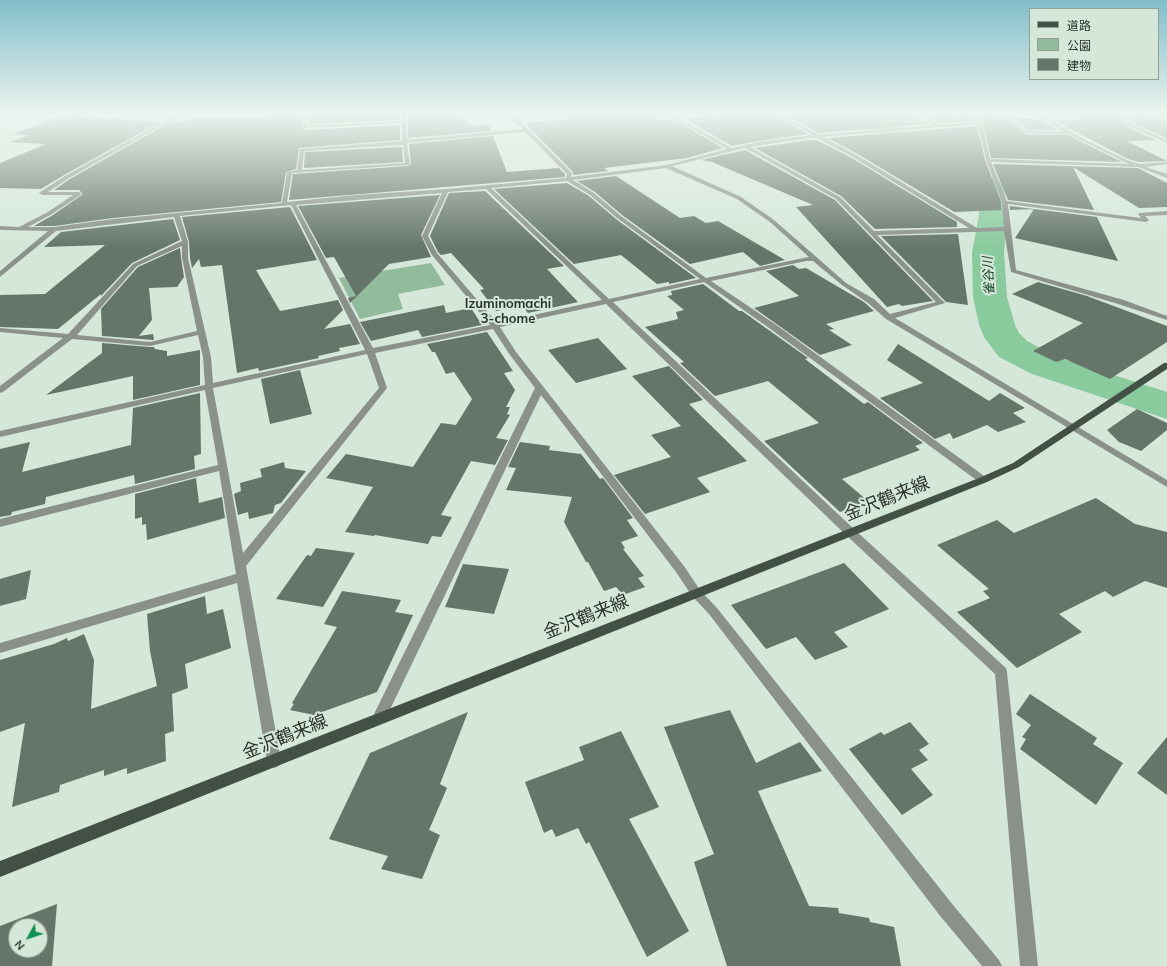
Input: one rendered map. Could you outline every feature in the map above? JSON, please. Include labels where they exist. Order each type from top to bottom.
[{"type":"main road","name":"金沢鶴来線","points":[[0,869],[983,480],[1016,465],[1167,365]]},
{"type":"street","points":[[19,229],[50,213],[79,194],[42,193],[66,177],[100,158]]},
{"type":"street","points":[[299,171],[301,158]]},
{"type":"street","points":[[284,205],[290,172],[408,164],[407,158]]},
{"type":"street","points":[[554,158],[570,174],[568,179]]},
{"type":"street","points":[[0,228],[54,229],[113,221],[177,216],[356,197],[446,191],[568,179],[667,166],[699,158]]},
{"type":"street","points":[[767,158],[838,198],[941,303],[889,317]]},
{"type":"street","points":[[858,158],[978,230]]},
{"type":"street","points":[[1120,158],[1167,176]]},
{"type":"street","points":[[1167,163],[1138,166],[988,160],[1005,202],[1004,229],[1014,271],[1121,302],[1167,318]]},
{"type":"street","points":[[667,166],[739,198],[772,221],[844,284],[871,301],[889,317],[1167,484]]},
{"type":"street","points":[[568,179],[592,194],[619,217],[705,280],[772,326],[983,480]]},
{"type":"street","points":[[487,187],[851,533],[1001,672],[1028,966]]},
{"type":"street","points":[[446,191],[425,236],[434,254],[495,326],[513,353],[680,569],[696,593],[713,611],[943,905],[993,966]]},
{"type":"street","points":[[1005,202],[1146,220],[1141,214],[1167,213]]},
{"type":"street","points":[[0,648],[241,571],[383,388],[370,351],[293,204]]},
{"type":"street","points":[[177,216],[185,242],[185,258],[207,357],[209,387],[274,761]]},
{"type":"street","points":[[0,275],[25,252],[54,229]]},
{"type":"street","points":[[872,233],[1004,229]]},
{"type":"street","points":[[0,390],[76,332],[134,265],[185,242]]},
{"type":"street","points":[[0,434],[370,351],[495,326],[806,259],[815,259]]},
{"type":"street","points":[[0,330],[150,344],[202,332]]},
{"type":"street","points":[[379,718],[540,387]]},
{"type":"street","points":[[0,523],[223,467]]},
{"type":"green space","points":[[431,263],[445,285],[398,294],[403,309],[360,319],[339,278]]},
{"type":"building","points":[[12,158],[95,158],[41,189],[0,188],[0,163]]},
{"type":"building","points":[[107,158],[298,158],[296,169],[286,172],[281,202],[113,218],[54,226],[34,226],[83,194],[79,190],[54,190]]},
{"type":"building","points":[[305,158],[403,158],[403,162],[304,168]]},
{"type":"building","points":[[410,158],[502,158],[507,172],[559,168],[565,174],[565,177],[289,200],[293,174],[408,166],[411,164]]},
{"type":"building","points":[[559,158],[686,158],[604,168],[608,171],[573,175],[573,172]]},
{"type":"building","points":[[709,158],[760,158],[835,200],[933,301],[902,306],[899,304],[887,307],[796,207],[813,205],[712,162],[701,160]]},
{"type":"building","points":[[773,158],[852,158],[957,222],[957,227],[875,229],[841,196]]},
{"type":"building","points":[[864,158],[985,158],[1001,202],[1001,210],[955,212],[956,213]]},
{"type":"building","points":[[994,158],[1114,158],[1122,162]]},
{"type":"building","points":[[1126,158],[1161,158],[1167,161],[1139,162]]},
{"type":"building","points":[[993,164],[1138,168],[1167,183],[1167,207],[1139,208],[1073,167],[1094,210],[1008,200]]},
{"type":"building","points":[[616,176],[680,218],[694,216],[706,223],[718,221],[785,260],[760,266],[743,252],[690,264],[622,215],[595,192],[577,181]]},
{"type":"building","points":[[567,183],[589,196],[616,219],[696,278],[669,284],[669,282],[657,284],[621,255],[574,264],[494,189]]},
{"type":"building","points":[[485,191],[564,266],[547,269],[578,302],[528,313],[522,306],[496,311],[480,290],[484,289],[451,253],[441,255],[438,252],[430,236],[449,193]]},
{"type":"building","points":[[440,195],[421,235],[431,257],[389,264],[350,303],[348,298],[356,296],[334,257],[326,258],[298,206]]},
{"type":"building","points":[[1010,206],[1034,209],[1010,210]]},
{"type":"building","points":[[290,207],[317,260],[256,270],[280,311],[338,300],[343,310],[324,329],[350,324],[360,344],[339,348],[340,351],[318,356],[319,358],[259,371],[258,368],[237,373],[222,265],[201,267],[199,259],[192,268],[189,242],[182,217]]},
{"type":"building","points":[[1034,209],[1097,217],[1118,261],[1015,238]]},
{"type":"building","points":[[173,219],[180,240],[132,263],[101,296],[101,294],[58,329],[0,327],[0,295],[45,294],[105,245],[44,247],[61,232]]},
{"type":"building","points":[[958,234],[968,305],[946,302],[881,236]]},
{"type":"building","points":[[180,248],[184,277],[177,287],[149,288],[152,320],[139,336],[153,334],[154,340],[102,336],[101,309],[138,267]]},
{"type":"building","points":[[793,265],[799,269],[806,268],[864,302],[874,311],[826,324],[834,329],[829,330],[852,345],[820,355],[754,308],[799,296],[766,271]]},
{"type":"building","points":[[1038,282],[1087,296],[1167,326],[1167,342],[1110,379],[1065,359],[1056,362],[1033,351],[1083,323],[1012,294]]},
{"type":"building","points":[[703,284],[739,311],[742,311],[808,358],[805,359],[864,404],[868,402],[923,443],[915,446],[920,450],[842,479],[868,501],[840,512],[764,441],[819,423],[768,381],[715,396],[680,363],[684,362],[645,327],[678,319],[676,312],[684,310],[667,296],[672,295],[671,291]]},
{"type":"building","points":[[444,305],[446,313],[471,308],[482,325],[422,337],[418,330],[371,341],[360,322]]},
{"type":"building","points":[[487,332],[513,371],[504,373],[515,390],[506,407],[510,407],[507,414],[510,415],[496,438],[508,440],[495,465],[471,461],[441,515],[452,517],[441,537],[432,536],[428,544],[375,535],[345,532],[373,487],[326,478],[346,454],[413,467],[441,423],[456,425],[472,399],[454,372],[446,374],[435,352],[432,352],[427,344]]},
{"type":"building","points":[[598,338],[627,369],[576,383],[548,350]]},
{"type":"building","points":[[102,343],[154,347],[155,349],[167,351],[167,356],[200,350],[200,385],[133,400],[133,376],[46,395],[102,353]]},
{"type":"building","points":[[898,344],[989,401],[1000,393],[1025,408],[1013,413],[1026,422],[998,432],[987,425],[953,439],[950,433],[935,439],[880,398],[923,383],[887,360]]},
{"type":"building","points":[[669,366],[703,400],[689,404],[747,461],[697,478],[710,492],[645,514],[614,475],[671,457],[651,435],[681,426],[632,376]]},
{"type":"building","points":[[300,370],[312,414],[270,424],[261,379]]},
{"type":"building","points":[[200,393],[201,454],[194,456],[195,469],[135,484],[134,475],[46,497],[45,504],[12,512],[11,515],[0,517],[0,449],[30,442],[22,472],[131,445],[133,408]]},
{"type":"building","points":[[1137,409],[1167,423],[1167,430],[1141,451],[1119,442],[1107,430]]},
{"type":"building","points":[[520,442],[550,446],[549,450],[581,454],[600,479],[603,478],[633,518],[627,520],[638,536],[621,542],[625,548],[623,549],[644,576],[638,578],[645,587],[623,595],[616,587],[604,591],[564,522],[572,497],[506,490],[516,468],[508,467]]},
{"type":"building","points":[[284,462],[285,468],[306,471],[281,503],[275,505],[273,513],[249,519],[248,512],[238,515],[234,494],[241,491],[240,483],[262,477],[260,469]]},
{"type":"building","points":[[196,478],[199,503],[222,497],[225,518],[147,540],[146,524],[142,525],[142,517],[135,519],[135,494]]},
{"type":"building","points":[[1096,498],[1135,524],[1167,532],[1167,588],[1145,581],[1113,597],[1105,591],[1059,614],[1082,632],[1017,668],[957,612],[990,598],[983,591],[989,589],[937,545],[997,520],[1014,533]]},
{"type":"building","points":[[316,548],[355,553],[323,607],[276,599],[307,555],[311,556]]},
{"type":"building","points":[[844,563],[889,609],[834,632],[848,647],[815,660],[796,637],[766,649],[731,605]]},
{"type":"building","points":[[463,564],[509,569],[494,614],[445,607]]},
{"type":"building","points":[[31,570],[26,599],[0,606],[0,579]]},
{"type":"building","points":[[342,591],[401,600],[395,612],[413,615],[377,692],[314,715],[290,710],[294,704],[292,703],[337,627],[324,624]]},
{"type":"building","points":[[205,596],[207,614],[223,609],[231,648],[185,664],[188,688],[172,694],[174,731],[165,734],[166,761],[127,774],[127,768],[104,776],[104,770],[60,785],[59,792],[12,807],[25,723],[0,732],[0,660],[54,644],[67,638],[68,641],[84,634],[94,660],[91,709],[157,686],[150,651],[147,614]]},
{"type":"building","points":[[1030,694],[1097,738],[1093,744],[1123,763],[1096,805],[1020,749],[1026,739],[1022,737],[1031,725],[1016,714]]},
{"type":"building","points":[[730,710],[756,763],[800,742],[822,771],[758,791],[809,906],[838,908],[839,913],[869,918],[870,922],[894,927],[901,966],[727,966],[694,862],[714,854],[664,727]]},
{"type":"building","points":[[468,712],[440,784],[447,788],[429,830],[440,835],[422,879],[381,869],[388,856],[329,839],[370,753]]},
{"type":"building","points":[[910,722],[929,744],[919,750],[928,760],[911,769],[933,795],[902,815],[849,749],[881,732],[884,735]]},
{"type":"building","points":[[621,731],[659,807],[629,819],[689,931],[647,957],[589,842],[586,844],[578,828],[556,837],[552,829],[544,833],[525,782],[584,760],[579,747]]},
{"type":"building","points":[[1167,737],[1167,795],[1137,773]]},
{"type":"building","points":[[57,904],[52,966],[0,966],[0,926],[8,923],[8,958],[48,958],[48,918],[21,918]]},
{"type":"waterway","name":"雀谷川","points":[[934,158],[991,187],[993,214],[988,253],[990,297],[997,325],[1003,337],[1013,349],[1046,366],[1167,406]]},
{"type":"district","name":"Izuminomachi 3-chome","points":[[508,312]]}]
